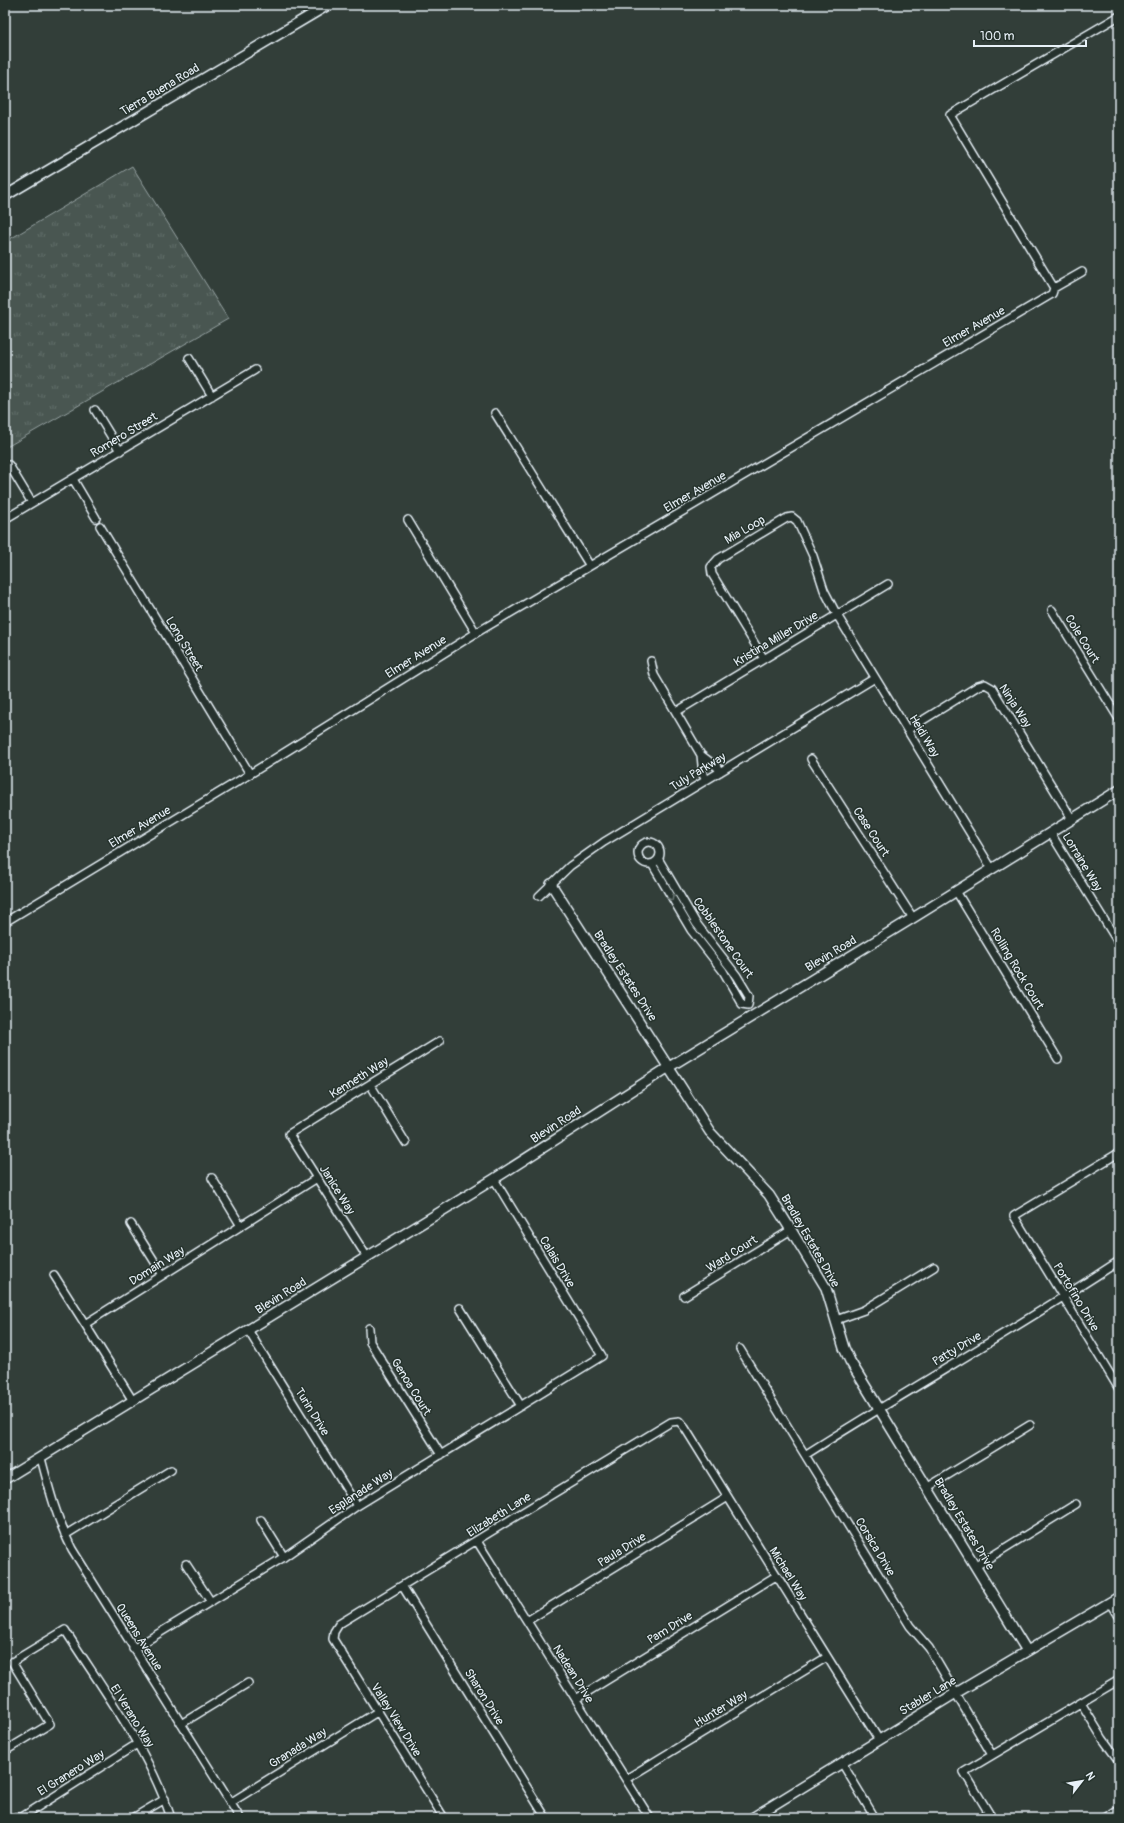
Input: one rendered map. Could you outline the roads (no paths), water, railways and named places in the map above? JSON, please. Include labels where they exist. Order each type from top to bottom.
[{"type":"street","name":"Tierra Buena Road","points":[[5,196],[328,5]]},
{"type":"street","points":[[1054,288],[950,116],[1119,16]]},
{"type":"street","name":"Elmer Avenue","points":[[5,922],[250,774],[476,633],[1052,294],[1054,288],[1082,272]]},
{"type":"street","points":[[189,358],[212,396]]},
{"type":"street","name":"Romero Street","points":[[5,519],[255,370]]},
{"type":"street","points":[[95,410],[120,451]]},
{"type":"street","points":[[495,412],[590,566]]},
{"type":"street","points":[[9,465],[32,503]]},
{"type":"street","points":[[72,479],[96,518]]},
{"type":"street","name":"Mia Loop","points":[[764,659],[712,574],[711,567],[718,559],[787,518],[792,518],[797,521],[814,556],[824,590],[837,615]]},
{"type":"street","points":[[408,520],[476,633]]},
{"type":"street","name":"Long Street","points":[[100,526],[250,774]]},
{"type":"street","name":"Kristina Miller Drive","points":[[676,712],[888,584]]},
{"type":"street","name":"Cole Court","points":[[1052,610],[1119,719]]},
{"type":"street","name":"Heidi Way","points":[[837,615],[992,869]]},
{"type":"street","points":[[651,661],[654,675],[701,755],[717,767],[720,772]]},
{"type":"street","name":"Tuly Parkway","points":[[539,896],[583,855],[875,678]]},
{"type":"street","name":"Ninja Way","points":[[907,730],[978,686],[985,684],[992,688],[1072,819]]},
{"type":"street","points":[[701,755],[703,775],[706,780]]},
{"type":"street","name":"Case Court","points":[[811,759],[913,918]]},
{"type":"street","name":"Blevin Road","points":[[5,1479],[494,1179],[754,1014],[913,918],[1119,790]]},
{"type":"street","name":"Lorraine Way","points":[[1050,832],[1119,944]]},
{"type":"street","name":"Cobblestone Court","points":[[649,841],[656,844],[661,850],[659,860],[691,915],[730,967],[749,996],[748,1005],[742,1004],[723,971],[684,919],[652,864],[645,863],[639,858],[638,851],[642,844],[649,841]]},
{"type":"street","points":[[652,864],[659,860]]},
{"type":"street","name":"Bradley Estates Drive","points":[[552,884],[613,982],[627,1001],[710,1132],[769,1195],[791,1230],[826,1288],[844,1348],[850,1361],[1027,1651]]},
{"type":"street","name":"Rolling Rock Court","points":[[956,891],[1058,1059]]},
{"type":"street","points":[[684,919],[691,915]]},
{"type":"street","points":[[723,971],[730,967]]},
{"type":"street","points":[[748,1005],[754,1014]]},
{"type":"street","name":"Kenneth Way","points":[[289,1134],[440,1041]]},
{"type":"street","points":[[370,1084],[406,1143]]},
{"type":"street","name":"Janice Way","points":[[289,1134],[367,1257]]},
{"type":"street","name":"Portofino Drive","points":[[1119,1156],[1117,1154],[1014,1216],[1116,1379],[1119,1390]]},
{"type":"street","points":[[212,1178],[241,1226]]},
{"type":"street","name":"Domain Way","points":[[85,1324],[317,1178]]},
{"type":"street","name":"Calais Drive","points":[[494,1179],[602,1356]]},
{"type":"street","points":[[131,1224],[163,1276]]},
{"type":"street","name":"Ward Court","points":[[684,1296],[791,1230]]},
{"type":"street","name":"Patty Drive","points":[[806,1455],[1119,1262]]},
{"type":"street","points":[[836,1320],[864,1310],[934,1267]]},
{"type":"street","points":[[54,1275],[133,1401]]},
{"type":"street","points":[[460,1308],[521,1406]]},
{"type":"street","name":"Genoa Court","points":[[369,1328],[370,1342],[441,1455]]},
{"type":"street","name":"Turin Drive","points":[[248,1330],[357,1506]]},
{"type":"street","name":"Corsica Drive","points":[[740,1349],[910,1626],[929,1648],[992,1755]]},
{"type":"street","name":"Esplanade Way","points":[[133,1649],[284,1557],[357,1506],[602,1356]]},
{"type":"street","name":"Michael Way","points":[[679,1421],[685,1428],[879,1740]]},
{"type":"street","name":"Elizabeth Lane","points":[[334,1632],[339,1624],[477,1542],[671,1422],[679,1421]]},
{"type":"street","points":[[928,1487],[1030,1424]]},
{"type":"street","name":"Queens Avenue","points":[[41,1458],[53,1502],[65,1535],[133,1649],[240,1818]]},
{"type":"street","points":[[65,1535],[171,1470]]},
{"type":"street","name":"Paula Drive","points":[[527,1621],[728,1497]]},
{"type":"street","points":[[976,1566],[1076,1504]]},
{"type":"street","points":[[261,1520],[284,1557]]},
{"type":"street","name":"Nadean Drive","points":[[477,1542],[650,1818]]},
{"type":"street","points":[[186,1564],[211,1602]]},
{"type":"street","name":"Pam Drive","points":[[576,1699],[776,1576]]},
{"type":"street","name":"Sharon Drive","points":[[403,1587],[546,1818]]},
{"type":"street","name":"Stabler Lane","points":[[752,1818],[763,1815],[879,1740],[1119,1597]]},
{"type":"street","points":[[1110,1603],[1119,1618]]},
{"type":"street","name":"El Verano Way","points":[[5,1751],[50,1724],[12,1662],[65,1630],[137,1744],[156,1777],[171,1818]]},
{"type":"street","name":"Valley View Drive","points":[[334,1632],[334,1640],[377,1712],[444,1818]]},
{"type":"street","name":"Hunter Way","points":[[626,1779],[827,1657]]},
{"type":"street","points":[[992,1818],[964,1772],[1119,1680]]},
{"type":"street","points":[[181,1724],[248,1684]]},
{"type":"street","points":[[1081,1703],[1103,1739],[1119,1761]]},
{"type":"street","name":"Granada Way","points":[[230,1803],[377,1712]]},
{"type":"street","name":"El Granero Way","points":[[15,1818],[22,1817],[137,1744]]},
{"type":"street","points":[[842,1763],[875,1818]]},
{"type":"street","points":[[133,1818],[165,1799]]},
{"type":"street","points":[[1105,1818],[1119,1809]]}]
